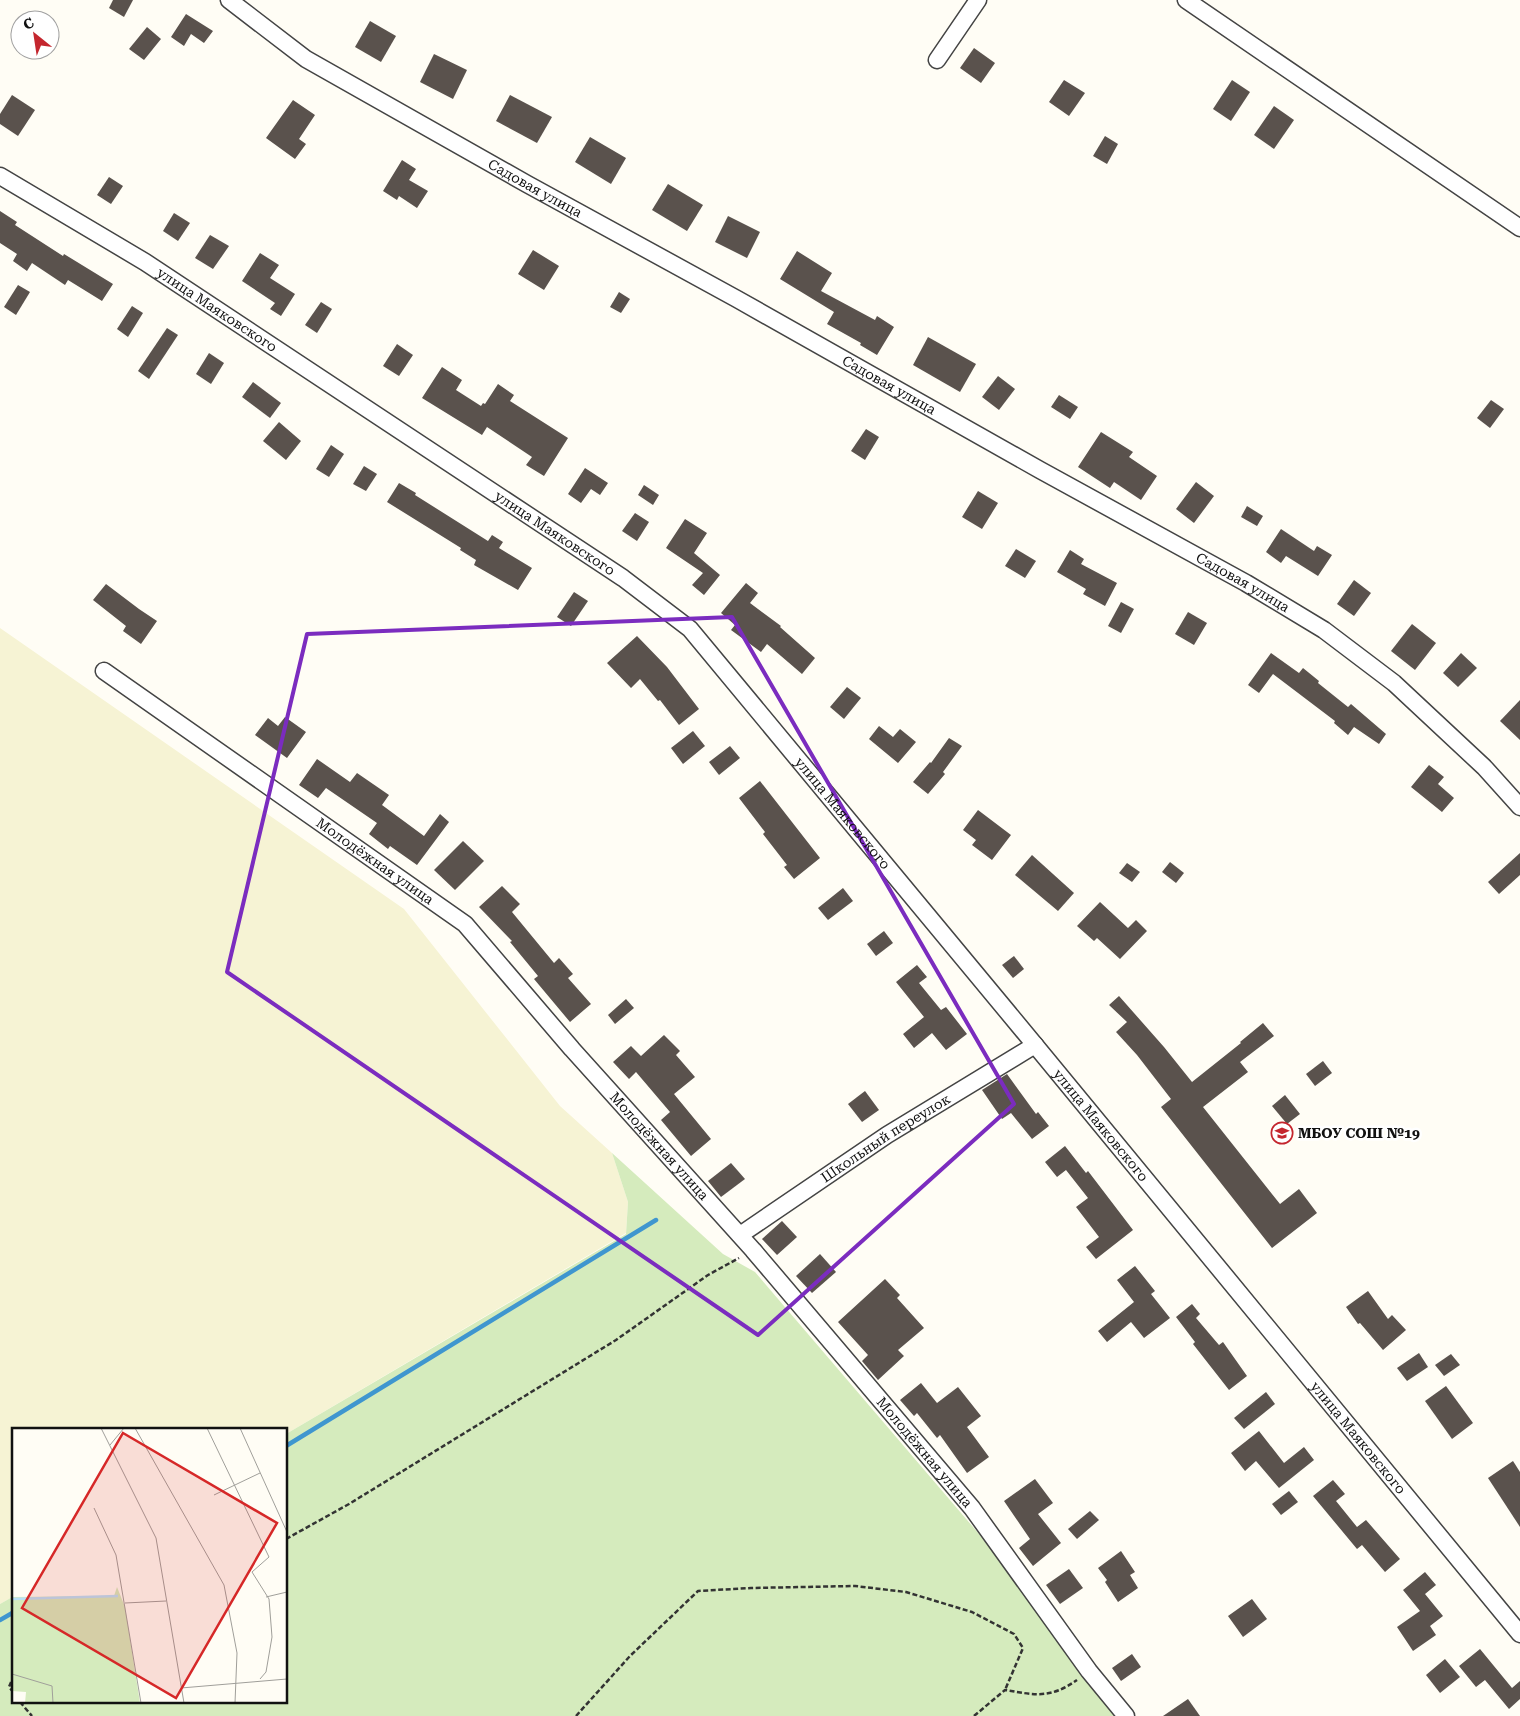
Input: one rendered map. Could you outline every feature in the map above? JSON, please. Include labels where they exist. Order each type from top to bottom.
[{"type":"street","name":"Садовая улица","points":[[228,0],[306,59],[1040,470],[1246,583],[1324,630],[1394,683],[1484,767],[1520,807]]},
{"type":"street","points":[[937,60],[978,0]]},
{"type":"street","points":[[1186,0],[1520,228]]},
{"type":"street","name":"улица Маяковского","points":[[0,176],[145,262],[623,578],[690,629],[1518,1628]]},
{"type":"street","name":"Молодёжная улица","points":[[104,671],[464,924],[572,1049],[740,1235],[972,1508],[1089,1671],[1126,1716]]},
{"type":"street","name":"Школьный переулок","points":[[740,1235],[887,1135],[1035,1045]]},
{"type":"path","points":[[288,1538],[349,1504],[616,1340],[708,1275],[753,1250]]},
{"type":"path","points":[[576,1716],[630,1656],[698,1591],[855,1586],[906,1592],[972,1612],[1014,1634],[1023,1648],[1004,1690],[974,1716]]},
{"type":"path","points":[[1004,1690],[1037,1696],[1064,1689],[1089,1671]]},
{"type":"path","points":[[22,1704],[32,1716]]},
{"type":"highlighted area","points":[[732,617],[1014,1104],[758,1335],[227,972],[307,634]]},
{"type":"shaded area","points":[[0,628],[404,909],[560,1106],[612,1153],[628,1202],[626,1233],[288,1433],[288,1428],[12,1428],[12,1597],[0,1604]]},
{"type":"green space","points":[[612,1153],[723,1254],[755,1272],[979,1534],[1116,1716],[0,1716],[0,1604],[12,1597],[12,1704],[288,1704],[288,1433],[626,1234],[628,1202]]},
{"type":"building","points":[[113,0],[133,0],[124,17],[109,8]]},
{"type":"building","points":[[186,14],[213,31],[204,43],[191,34],[184,46],[171,37]]},
{"type":"building","points":[[370,21],[396,36],[381,62],[355,47]]},
{"type":"building","points":[[147,27],[161,39],[144,60],[129,49]]},
{"type":"building","points":[[974,48],[995,63],[981,83],[960,68]]},
{"type":"building","points":[[434,54],[467,70],[453,99],[420,82]]},
{"type":"building","points":[[1064,80],[1085,93],[1069,116],[1049,102]]},
{"type":"building","points":[[1232,80],[1250,92],[1231,121],[1213,109]]},
{"type":"building","points":[[12,95],[35,110],[18,136],[0,124],[0,114]]},
{"type":"building","points":[[510,95],[552,117],[537,143],[496,121]]},
{"type":"building","points":[[293,100],[315,115],[299,139],[306,144],[295,159],[266,138]]},
{"type":"building","points":[[1274,106],[1294,120],[1274,149],[1254,135]]},
{"type":"building","points":[[1105,136],[1118,144],[1107,164],[1093,156]]},
{"type":"building","points":[[590,137],[626,158],[611,184],[575,162]]},
{"type":"building","points":[[402,160],[416,169],[409,180],[428,191],[417,208],[399,196],[397,200],[383,191]]},
{"type":"building","points":[[109,177],[123,186],[111,204],[97,195]]},
{"type":"building","points":[[668,184],[703,205],[687,231],[652,210]]},
{"type":"building","points":[[0,211],[17,222],[15,225],[63,256],[64,254],[113,284],[102,301],[68,280],[65,285],[32,263],[27,271],[13,261],[17,254],[0,243]]},
{"type":"building","points":[[174,213],[190,223],[178,241],[163,231]]},
{"type":"building","points":[[728,216],[760,232],[747,258],[715,242]]},
{"type":"building","points":[[210,235],[229,246],[213,269],[195,258]]},
{"type":"building","points":[[533,250],[559,266],[544,290],[518,274]]},
{"type":"building","points":[[797,251],[832,273],[821,291],[875,320],[877,316],[894,327],[877,355],[860,345],[861,343],[827,324],[834,312],[780,279]]},
{"type":"building","points":[[260,253],[279,265],[270,278],[295,294],[281,316],[270,309],[275,303],[242,281]]},
{"type":"building","points":[[18,285],[30,292],[16,315],[4,307]]},
{"type":"building","points":[[619,292],[630,299],[621,313],[610,307]]},
{"type":"building","points":[[321,302],[332,309],[317,333],[305,325]]},
{"type":"building","points":[[132,306],[143,313],[128,337],[117,329]]},
{"type":"building","points":[[167,328],[178,335],[149,379],[138,371]]},
{"type":"building","points":[[928,337],[976,364],[960,392],[913,365]]},
{"type":"building","points":[[397,344],[413,355],[399,376],[383,366]]},
{"type":"building","points":[[209,353],[224,363],[211,384],[196,374]]},
{"type":"building","points":[[442,367],[462,380],[456,390],[481,406],[483,403],[485,404],[498,384],[514,395],[510,401],[568,438],[544,476],[526,465],[532,457],[487,427],[482,435],[422,398]]},
{"type":"building","points":[[998,376],[1015,389],[999,410],[982,397]]},
{"type":"building","points":[[253,382],[281,403],[270,418],[242,397]]},
{"type":"building","points":[[1059,395],[1078,407],[1070,419],[1051,407]]},
{"type":"building","points":[[1491,400],[1504,409],[1490,428],[1477,418]]},
{"type":"building","points":[[279,422],[301,441],[286,460],[263,441]]},
{"type":"building","points":[[866,429],[879,437],[865,460],[851,451]]},
{"type":"building","points":[[1101,432],[1133,452],[1129,457],[1157,476],[1141,500],[1114,482],[1110,488],[1078,467]]},
{"type":"building","points":[[331,445],[344,454],[329,477],[316,469]]},
{"type":"building","points":[[364,466],[377,474],[366,491],[353,484]]},
{"type":"building","points":[[585,468],[608,483],[600,495],[591,489],[581,503],[568,494]]},
{"type":"building","points":[[1196,482],[1214,496],[1194,523],[1176,509]]},
{"type":"building","points":[[399,483],[488,541],[492,535],[503,542],[499,548],[532,568],[518,590],[474,565],[476,560],[460,550],[461,548],[387,502]]},
{"type":"building","points":[[644,485],[659,495],[653,505],[638,495]]},
{"type":"building","points":[[978,491],[998,503],[982,529],[962,517]]},
{"type":"building","points":[[1247,506],[1263,516],[1257,526],[1241,517]]},
{"type":"building","points":[[635,513],[649,522],[637,541],[622,531]]},
{"type":"building","points":[[685,519],[707,533],[694,553],[720,575],[704,595],[692,585],[703,573],[666,548]]},
{"type":"building","points":[[1281,529],[1314,551],[1317,546],[1332,555],[1318,576],[1286,556],[1281,563],[1266,552]]},
{"type":"building","points":[[1016,549],[1036,561],[1025,578],[1005,566]]},
{"type":"building","points":[[1070,550],[1084,559],[1081,564],[1117,583],[1105,606],[1083,594],[1086,589],[1057,572]]},
{"type":"building","points":[[1354,580],[1371,593],[1354,616],[1337,604]]},
{"type":"building","points":[[746,583],[758,593],[750,603],[781,626],[815,658],[802,674],[767,644],[761,652],[731,630],[735,625],[721,613]]},
{"type":"building","points":[[106,584],[157,621],[141,644],[123,631],[126,626],[93,600]]},
{"type":"building","points":[[574,592],[588,601],[571,626],[557,617]]},
{"type":"building","points":[[1121,602],[1134,609],[1121,633],[1108,626]]},
{"type":"building","points":[[1188,612],[1207,623],[1194,645],[1175,634]]},
{"type":"building","points":[[1412,624],[1436,643],[1415,670],[1391,651]]},
{"type":"building","points":[[637,636],[667,667],[699,709],[679,725],[660,700],[658,701],[640,679],[631,688],[607,663]]},
{"type":"building","points":[[1271,653],[1299,673],[1303,668],[1319,681],[1318,683],[1348,707],[1351,704],[1386,734],[1379,744],[1354,727],[1348,735],[1334,723],[1335,721],[1273,674],[1259,693],[1248,685]]},
{"type":"building","points":[[1461,653],[1477,668],[1458,687],[1443,673]]},
{"type":"building","points":[[847,687],[861,698],[844,719],[830,707]]},
{"type":"building","points":[[1520,700],[1520,740],[1500,721]]},
{"type":"building","points":[[285,717],[306,732],[287,758],[255,735],[268,718],[278,726]]},
{"type":"building","points":[[879,726],[893,737],[900,729],[916,742],[898,763],[869,739]]},
{"type":"building","points":[[693,731],[705,746],[683,764],[671,748]]},
{"type":"building","points":[[949,738],[962,746],[943,772],[945,774],[928,794],[913,782],[931,763]]},
{"type":"building","points":[[730,746],[740,758],[719,775],[709,762]]},
{"type":"building","points":[[317,759],[350,782],[357,773],[389,795],[382,805],[424,836],[440,814],[449,822],[417,865],[390,846],[388,849],[369,834],[377,823],[326,788],[318,798],[299,785]]},
{"type":"building","points":[[1429,765],[1444,777],[1438,784],[1454,798],[1442,812],[1411,787]]},
{"type":"building","points":[[760,781],[820,858],[794,879],[784,867],[787,865],[763,834],[765,832],[739,798]]},
{"type":"building","points":[[978,810],[1011,835],[992,860],[972,845],[976,840],[963,830]]},
{"type":"building","points":[[463,841],[484,861],[455,890],[434,870]]},
{"type":"building","points":[[1520,853],[1520,875],[1499,894],[1488,882]]},
{"type":"building","points":[[1032,855],[1074,893],[1058,911],[1015,875]]},
{"type":"building","points":[[1170,862],[1184,873],[1176,883],[1162,872]]},
{"type":"building","points":[[1127,863],[1140,872],[1132,882],[1119,873]]},
{"type":"building","points":[[502,886],[520,904],[512,912],[554,963],[559,958],[573,974],[568,978],[591,1004],[570,1022],[534,979],[538,976],[510,942],[512,941],[479,907]]},
{"type":"building","points":[[843,888],[853,901],[828,920],[818,908]]},
{"type":"building","points":[[1100,902],[1128,928],[1136,920],[1147,931],[1120,959],[1097,938],[1094,941],[1077,926]]},
{"type":"building","points":[[884,931],[893,943],[876,956],[867,944]]},
{"type":"building","points":[[1014,956],[1024,969],[1013,978],[1002,965]]},
{"type":"building","points":[[917,965],[927,977],[919,983],[941,1010],[946,1007],[967,1034],[946,1050],[932,1033],[914,1048],[903,1034],[924,1017],[896,982]]},
{"type":"building","points":[[1119,996],[1192,1082],[1263,1023],[1274,1036],[1240,1062],[1248,1072],[1203,1107],[1280,1204],[1299,1189],[1317,1213],[1272,1248],[1161,1107],[1171,1099],[1137,1055],[1116,1032],[1127,1022],[1109,1005]]},
{"type":"building","points":[[626,999],[634,1008],[615,1024],[608,1015]]},
{"type":"building","points":[[664,1035],[680,1051],[676,1055],[695,1077],[674,1094],[711,1139],[691,1156],[661,1120],[670,1112],[636,1072],[629,1079],[613,1062],[631,1046],[641,1056]]},
{"type":"building","points":[[1323,1061],[1332,1073],[1315,1086],[1306,1074]]},
{"type":"building","points":[[1007,1074],[1036,1114],[1038,1112],[1049,1126],[1032,1139],[1011,1113],[1002,1119],[982,1090]]},
{"type":"building","points":[[865,1091],[879,1110],[862,1122],[848,1104]]},
{"type":"building","points":[[1285,1095],[1300,1114],[1287,1124],[1272,1106]]},
{"type":"building","points":[[1065,1146],[1086,1173],[1088,1171],[1133,1230],[1096,1259],[1086,1247],[1099,1237],[1076,1207],[1088,1198],[1066,1170],[1057,1177],[1045,1162]]},
{"type":"building","points":[[731,1163],[745,1179],[721,1197],[708,1181]]},
{"type":"building","points":[[782,1221],[797,1237],[777,1255],[762,1239]]},
{"type":"building","points":[[820,1254],[836,1272],[812,1293],[796,1276]]},
{"type":"building","points":[[1135,1266],[1155,1291],[1151,1294],[1170,1318],[1144,1338],[1131,1322],[1107,1342],[1098,1331],[1134,1302],[1117,1280]]},
{"type":"building","points":[[885,1279],[900,1295],[897,1298],[924,1328],[898,1350],[904,1356],[878,1380],[862,1361],[868,1355],[838,1322]]},
{"type":"building","points":[[1368,1291],[1388,1319],[1392,1315],[1406,1330],[1383,1350],[1360,1323],[1358,1324],[1346,1307]]},
{"type":"building","points":[[1192,1304],[1200,1314],[1196,1318],[1219,1345],[1223,1342],[1247,1376],[1229,1390],[1193,1344],[1195,1342],[1176,1317]]},
{"type":"building","points":[[1419,1353],[1428,1367],[1407,1381],[1397,1368]]},
{"type":"building","points":[[1451,1354],[1460,1365],[1444,1376],[1435,1365]]},
{"type":"building","points":[[921,1383],[937,1403],[958,1387],[981,1416],[967,1427],[989,1457],[967,1473],[940,1435],[937,1438],[917,1413],[914,1416],[900,1400]]},
{"type":"building","points":[[1446,1386],[1473,1423],[1452,1439],[1425,1401]]},
{"type":"building","points":[[1266,1392],[1275,1404],[1244,1429],[1234,1418]]},
{"type":"building","points":[[1259,1431],[1284,1463],[1304,1447],[1314,1460],[1279,1488],[1256,1461],[1245,1471],[1231,1453]]},
{"type":"building","points":[[1513,1461],[1520,1472],[1520,1527],[1488,1478]]},
{"type":"building","points":[[1035,1479],[1053,1503],[1038,1514],[1061,1543],[1033,1566],[1019,1548],[1030,1539],[1004,1501]]},
{"type":"building","points":[[1333,1480],[1345,1494],[1336,1501],[1357,1527],[1366,1520],[1400,1559],[1385,1572],[1362,1545],[1357,1549],[1313,1496]]},
{"type":"building","points":[[1289,1491],[1298,1502],[1281,1515],[1272,1504]]},
{"type":"building","points":[[1090,1511],[1099,1520],[1077,1539],[1068,1529]]},
{"type":"building","points":[[1121,1551],[1135,1572],[1130,1575],[1138,1588],[1118,1602],[1105,1582],[1107,1580],[1098,1568]]},
{"type":"building","points":[[1069,1569],[1083,1588],[1060,1604],[1046,1585]]},
{"type":"building","points":[[1425,1572],[1436,1585],[1425,1594],[1443,1616],[1430,1626],[1436,1635],[1413,1651],[1397,1627],[1420,1611],[1403,1590]]},
{"type":"building","points":[[1252,1599],[1267,1619],[1243,1637],[1228,1616]]},
{"type":"building","points":[[1480,1649],[1512,1688],[1520,1681],[1520,1699],[1509,1709],[1485,1680],[1476,1687],[1459,1666]]},
{"type":"building","points":[[1132,1654],[1141,1667],[1121,1681],[1112,1668]]},
{"type":"building","points":[[1445,1659],[1460,1677],[1440,1693],[1426,1675]]},
{"type":"building","points":[[1188,1699],[1200,1716],[1163,1716]]},
{"type":"waterway","points":[[288,1445],[656,1220]]},
{"type":"waterway","points":[[0,1620],[12,1613]]},
{"type":"place","name":"МБОУ СОШ №19","points":[[1282,1133]]}]
